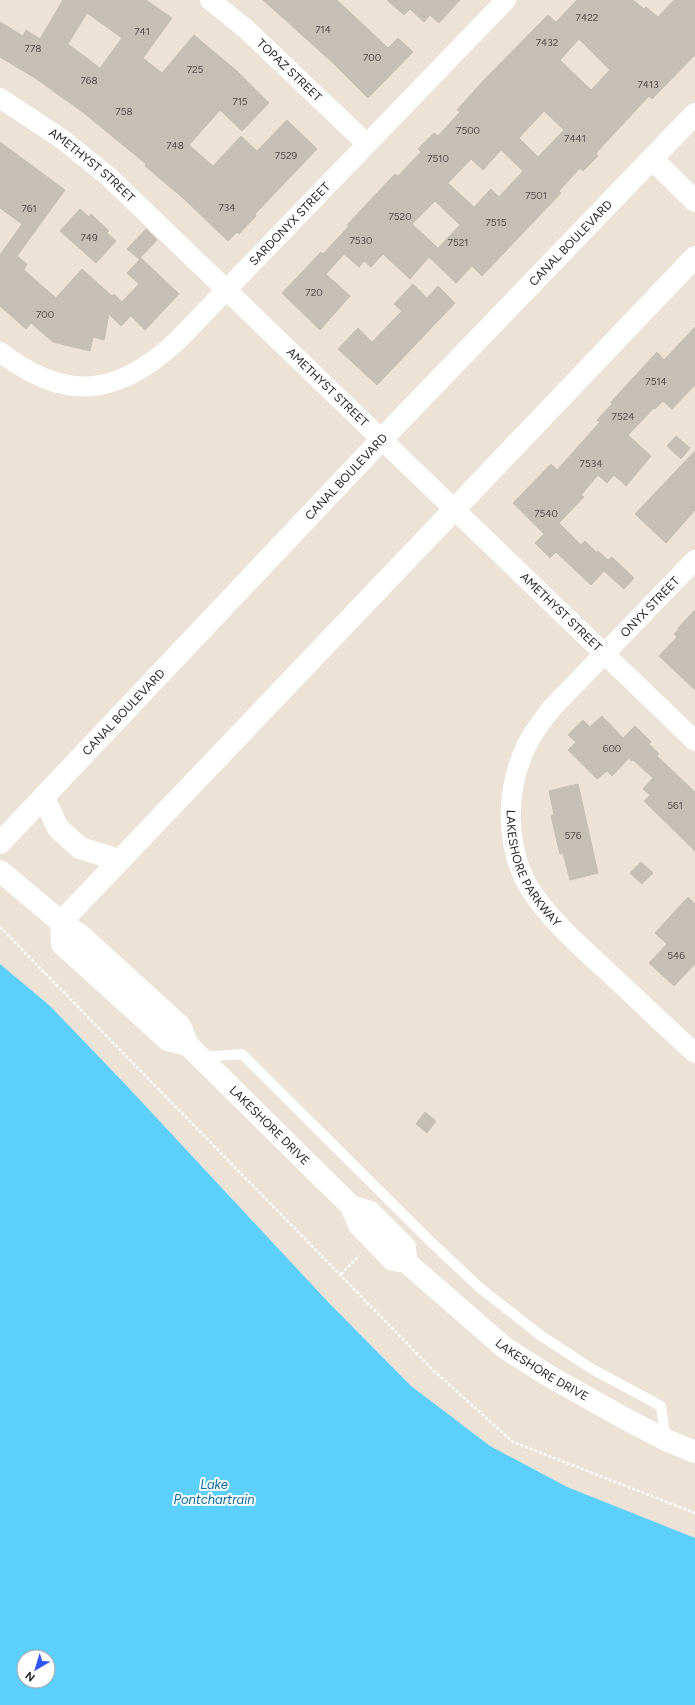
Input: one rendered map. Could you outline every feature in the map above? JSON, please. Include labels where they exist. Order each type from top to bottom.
[{"type":"street","name":"TOPAZ STREET","points":[[210,0],[246,29],[367,144]]},
{"type":"street","name":"SARDONYX STREET","points":[[0,352],[18,366],[43,380],[67,385],[88,387],[119,381],[137,373],[156,361],[506,0]]},
{"type":"street","name":"AMETHYST STREET","points":[[0,98],[62,139],[109,177],[695,741]]},
{"type":"street","name":"CANAL BOULEVARD","points":[[0,843],[382,439],[695,114]]},
{"type":"street","points":[[652,159],[695,201]]},
{"type":"street","points":[[62,922],[119,860],[695,257]]},
{"type":"street","name":"ONYX STREET","points":[[605,654],[695,560]]},
{"type":"street","name":"LAKESHORE PARKWAY","points":[[605,654],[551,709],[526,746],[512,790],[510,817],[514,847],[519,865],[531,889],[555,920],[581,947],[695,1053]]},
{"type":"street","points":[[44,798],[58,828],[80,848],[119,860]]},
{"type":"street","name":"LAKESHORE DRIVE","points":[[0,870],[62,922],[80,935],[180,1026],[194,1051],[350,1206],[370,1212],[405,1247],[406,1262],[505,1348],[549,1376],[666,1440],[695,1452]]},
{"type":"lane","points":[[194,1051],[242,1054],[430,1241],[480,1288],[540,1335],[585,1365],[661,1406],[666,1440]]},
{"type":"path","points":[[0,927],[434,1370],[513,1442],[695,1513]]},
{"type":"path","points":[[341,1274],[359,1256]]},
{"type":"water","name":"Lake Pontchartrain","points":[[0,964],[50,1006],[125,1084],[328,1302],[411,1386],[490,1446],[567,1487],[695,1538],[695,1705],[0,1705]]},
{"type":"building","points":[[63,0],[146,0],[172,18],[143,58],[162,73],[194,35],[238,72],[269,103],[242,131],[220,110],[189,145],[213,166],[241,136],[257,151],[287,120],[317,149],[255,214],[256,216],[239,234],[237,232],[228,241],[183,198],[145,166],[146,164],[84,113],[35,78],[0,57],[0,22],[23,36],[26,30],[40,39]],"holes":[[[87,13],[122,38],[100,68],[68,44]]]},
{"type":"building","points":[[263,0],[337,0],[388,48],[398,38],[413,52],[368,98],[332,62]]},
{"type":"building","points":[[387,0],[460,0],[439,23],[430,15],[424,22],[410,9],[404,15]]},
{"type":"building","points":[[577,0],[633,0],[644,9],[646,7],[658,17],[674,0],[695,0],[695,55],[652,99],[649,96],[596,153],[598,156],[583,171],[580,168],[559,191],[561,193],[482,276],[472,266],[456,283],[429,257],[410,279],[383,254],[371,267],[364,261],[359,267],[344,254],[326,274],[350,296],[320,330],[282,293],[321,252],[323,254],[349,226],[347,225],[395,174],[398,176],[421,152],[418,149],[434,133],[438,136],[460,112],[457,110],[482,82],[548,15],[556,22]],"holes":[[[579,39],[610,70],[591,90],[560,60]],[[544,111],[564,130],[538,157],[519,138]],[[501,150],[523,171],[499,197],[491,189],[474,207],[448,183],[471,159],[483,170]],[[435,201],[460,225],[438,248],[412,224]]]},
{"type":"building","points":[[0,142],[65,190],[17,256],[27,264],[24,270],[56,298],[82,269],[112,296],[114,294],[122,302],[139,284],[127,273],[141,258],[179,294],[145,330],[131,316],[121,326],[109,314],[104,340],[93,337],[90,351],[53,342],[31,323],[26,329],[0,306],[0,255],[22,224],[0,208]]},
{"type":"building","points":[[80,209],[89,217],[91,214],[109,231],[107,233],[116,241],[96,263],[60,231]]},
{"type":"building","points":[[146,229],[157,240],[139,259],[127,249]]},
{"type":"building","points":[[413,284],[427,298],[438,286],[455,303],[377,385],[338,349],[358,328],[372,342],[402,311],[394,304]]},
{"type":"building","points":[[695,327],[695,385],[672,409],[663,401],[655,409],[654,408],[628,435],[651,456],[626,486],[614,475],[607,483],[598,475],[581,495],[584,497],[559,523],[581,545],[585,541],[597,553],[598,551],[608,560],[612,557],[634,578],[624,589],[604,571],[591,585],[556,552],[550,558],[535,543],[544,534],[513,503],[551,464],[557,470],[600,422],[597,420],[612,404],[611,402],[657,352],[664,360]]},
{"type":"building","points":[[676,436],[690,448],[681,459],[667,446]]},
{"type":"building","points":[[695,451],[695,510],[666,543],[635,514]]},
{"type":"building","points":[[695,610],[695,690],[659,656],[677,637],[674,634],[679,629],[678,628]]},
{"type":"building","points":[[602,716],[623,738],[635,726],[651,742],[649,744],[659,754],[657,756],[695,792],[695,851],[644,801],[650,795],[643,789],[653,778],[633,760],[631,761],[629,758],[612,776],[607,771],[597,779],[568,750],[576,742],[568,735],[583,720],[590,727]]},
{"type":"building","points":[[578,784],[598,873],[570,880],[563,853],[560,854],[551,816],[554,815],[549,791]]},
{"type":"building","points":[[641,862],[653,873],[642,884],[630,873]]},
{"type":"building","points":[[688,897],[695,904],[695,964],[674,986],[649,963],[667,944],[655,933]]},
{"type":"building","points":[[425,1112],[436,1121],[427,1133],[416,1124]]}]
